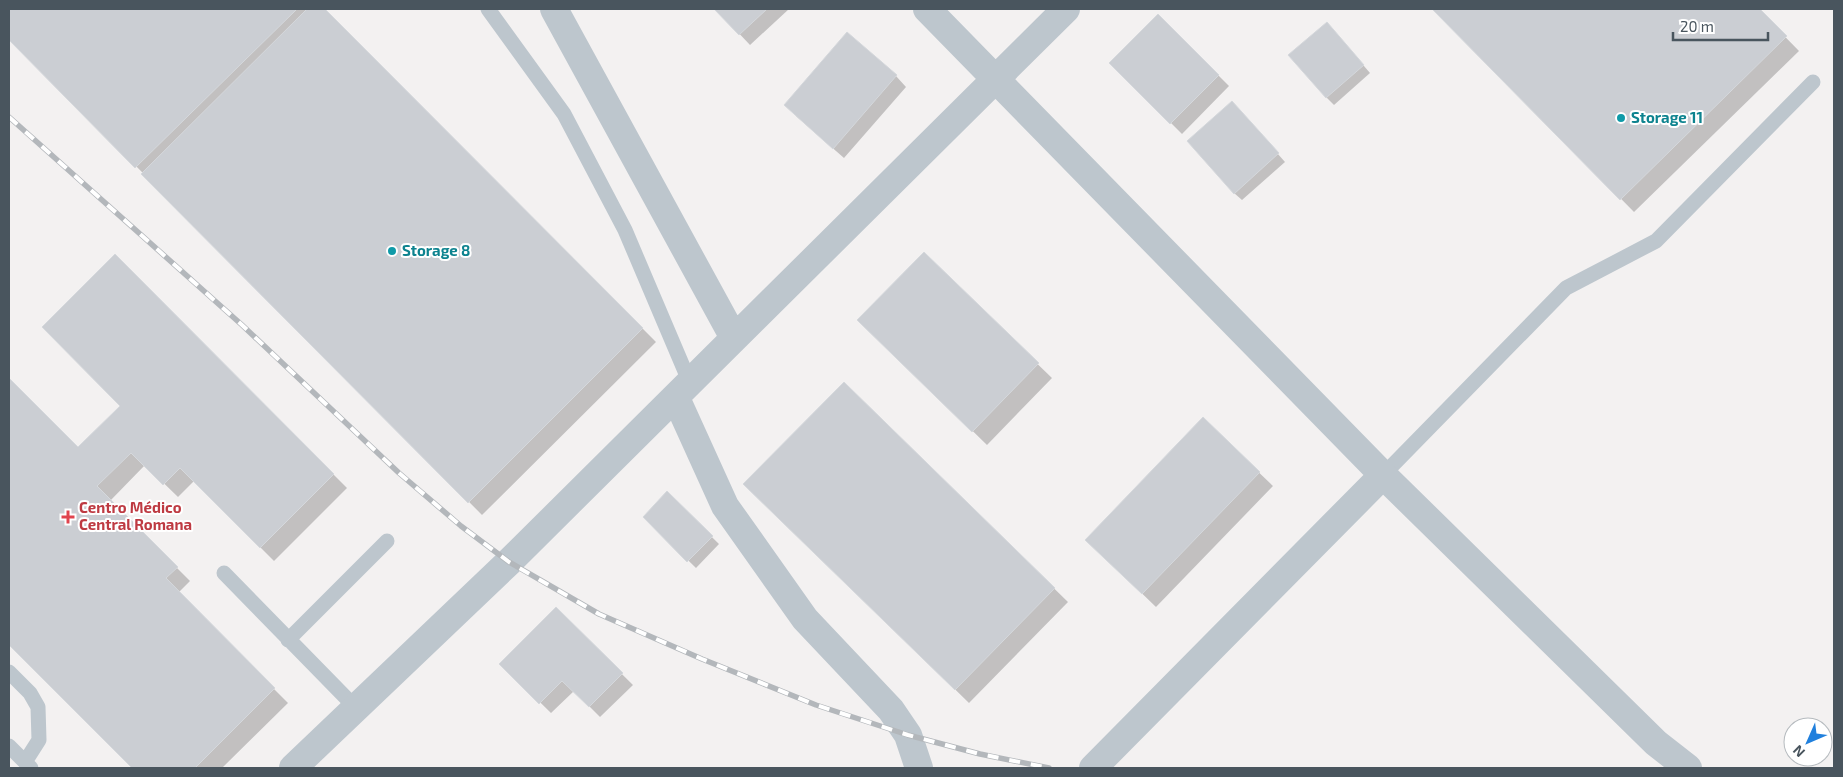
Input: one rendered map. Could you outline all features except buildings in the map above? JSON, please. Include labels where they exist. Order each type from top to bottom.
[{"type":"street","points":[[554,9],[734,338]]},
{"type":"street","points":[[926,9],[1383,475],[1656,743],[1688,768]]},
{"type":"street","points":[[293,768],[509,562],[1066,9]]},
{"type":"street","points":[[683,390],[724,506],[805,619],[890,710],[908,735],[919,768]]},
{"type":"street","points":[[1093,768],[1383,475]]},
{"type":"lane","points":[[488,9],[564,114],[625,230],[683,390]]},
{"type":"lane","points":[[1383,475],[1566,288],[1656,240],[1813,82]]},
{"type":"lane","points":[[288,640],[386,541]]},
{"type":"lane","points":[[224,573],[355,708]]},
{"type":"lane","points":[[9,672],[30,693],[38,707],[39,740],[28,765],[9,746]]},
{"type":"railway","points":[[9,117],[242,325],[399,473],[461,526],[509,562],[599,614],[702,659],[816,705],[908,735],[980,754],[1049,768]]},
{"type":"place","name":"Storage 11","points":[[1621,118]]},
{"type":"place","name":"Storage 8","points":[[392,251]]},
{"type":"place","name":"Centro Médico Central Romana","points":[[68,517]]}]
